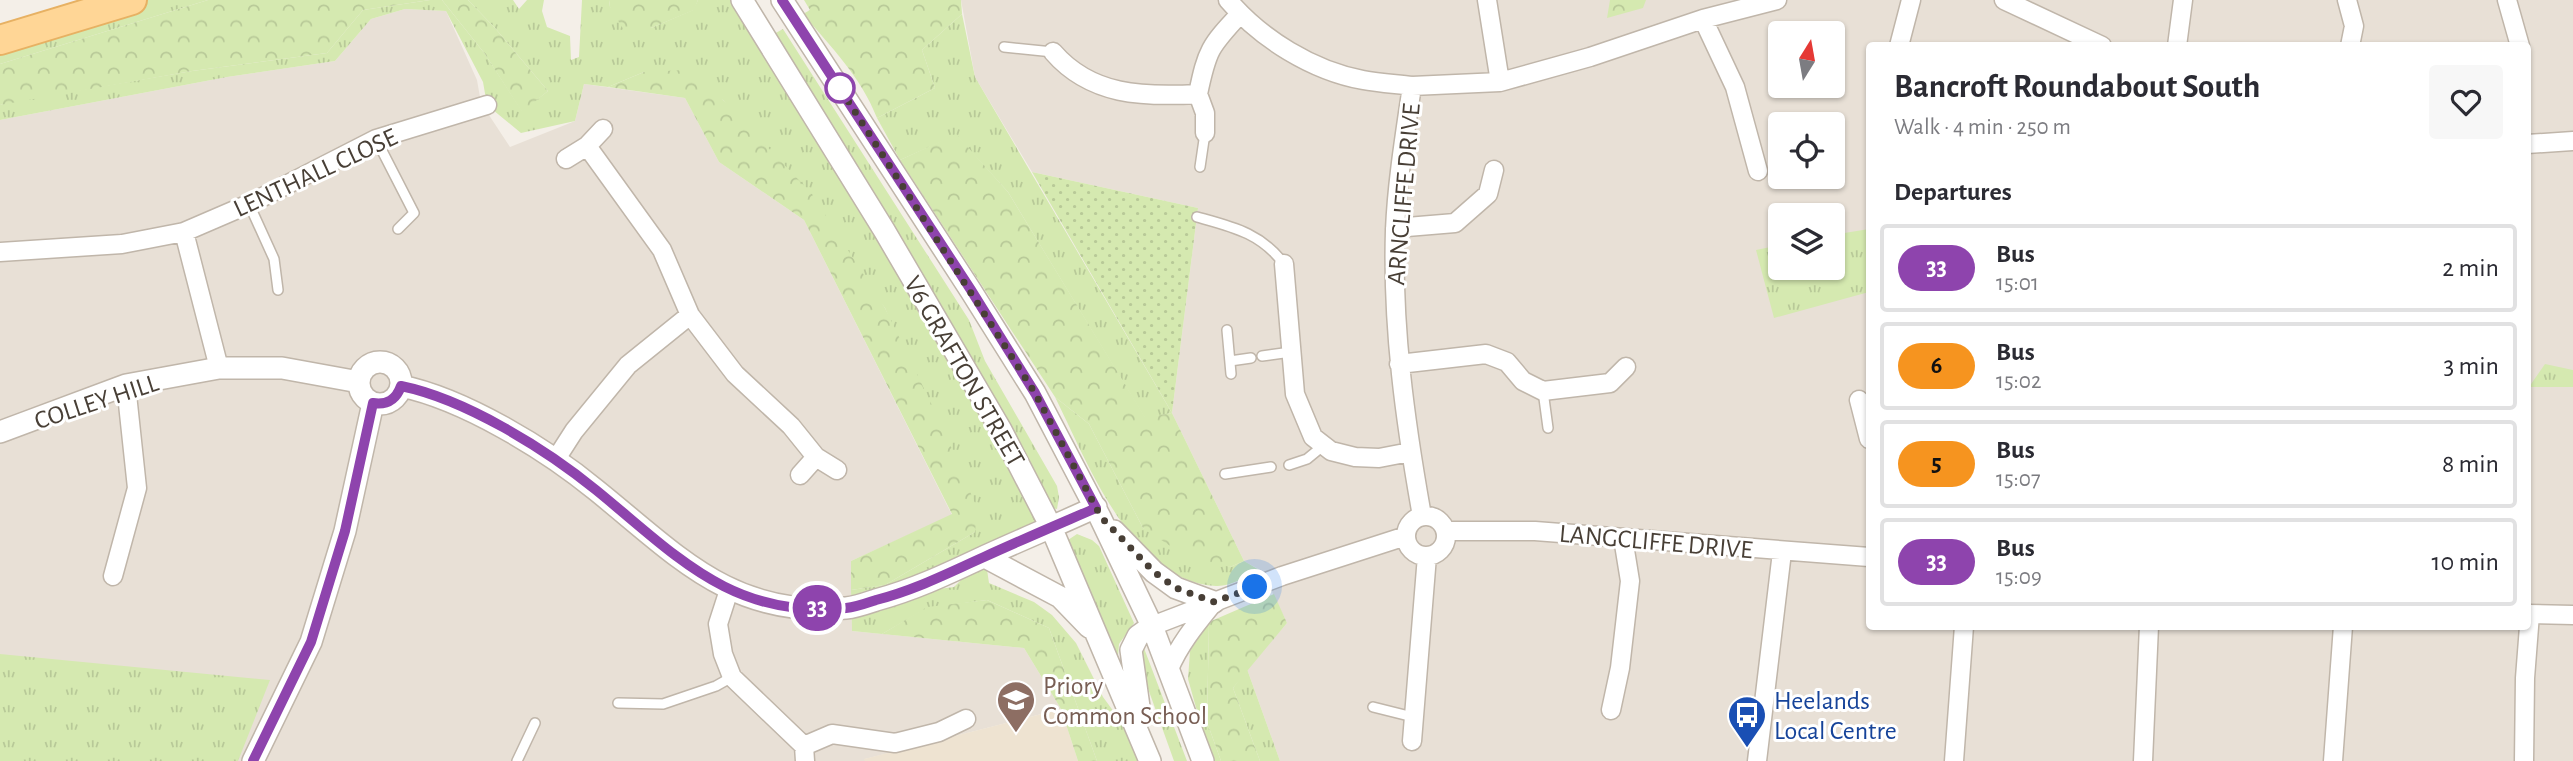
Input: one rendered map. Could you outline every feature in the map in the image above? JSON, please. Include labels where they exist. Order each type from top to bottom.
[{"type":"main road","points":[[0,40],[132,0]]},
{"type":"street","name":"V6 GRAFTON STREET","points":[[742,0],[884,230],[994,418],[1051,527],[1149,759]]},
{"type":"street","points":[[1487,0],[1500,82]]},
{"type":"street","name":"ARNCLIFFE DRIVE","points":[[1422,516],[1410,452],[1399,365],[1395,305],[1395,228],[1401,157],[1412,86],[1500,82],[1590,57],[1703,19],[1777,0]]},
{"type":"street","points":[[1900,42],[1911,0]]},
{"type":"street","points":[[2004,0],[2090,42]]},
{"type":"street","points":[[2178,42],[2183,0]]},
{"type":"street","points":[[2347,0],[2354,26],[2351,42]]},
{"type":"street","points":[[2507,0],[2519,42]]},
{"type":"street","points":[[1205,133],[1205,113],[1198,93],[1205,58],[1234,7],[1280,46],[1317,66],[1361,80],[1412,86]]},
{"type":"street","name":"V6 GRAFTON STREET","points":[[788,8],[1035,393],[1098,512],[1152,626],[1203,761]]},
{"type":"street","points":[[1703,19],[1735,87],[1758,171]]},
{"type":"street","points":[[1052,51],[1063,64],[1103,88],[1151,96],[1198,93]]},
{"type":"street","name":"LENTHALL CLOSE","points":[[0,252],[122,244],[184,232],[249,204],[376,139],[487,106]]},
{"type":"street","points":[[566,159],[587,146],[603,129]]},
{"type":"street","points":[[2531,144],[2573,141]]},
{"type":"street","points":[[587,146],[662,250],[690,315],[735,374],[791,426],[816,457],[837,470]]},
{"type":"street","points":[[1395,228],[1455,223],[1488,194],[1494,170]]},
{"type":"street","points":[[184,232],[219,368]]},
{"type":"street","points":[[1284,264],[1295,394],[1312,437],[1331,450],[1355,457],[1379,458],[1410,452]]},
{"type":"street","points":[[556,459],[574,430],[628,365],[690,315]]},
{"type":"street","points":[[1399,365],[1486,354],[1507,362],[1523,381],[1543,391],[1610,383],[1626,368]]},
{"type":"street","points":[[375,362],[382,362],[389,363],[399,373],[401,386],[398,393],[387,402],[373,403],[363,395],[359,382],[364,369],[375,362]]},
{"type":"street","name":"COLLEY HILL","points":[[0,432],[126,385],[219,368],[282,368],[359,382]]},
{"type":"street","points":[[113,576],[137,488],[126,385]]},
{"type":"street","points":[[401,386],[420,390],[478,415],[556,459],[691,568],[729,590],[766,602],[801,608],[847,608],[911,591],[1051,527],[1098,512],[1154,572],[1176,588],[1214,602]]},
{"type":"street","points":[[1859,400],[1866,427]]},
{"type":"street","points":[[253,761],[311,642],[345,531],[373,403]]},
{"type":"street","points":[[800,475],[816,457]]},
{"type":"street","points":[[1422,516],[1439,521],[1446,531],[1441,549],[1427,556],[1413,551],[1406,536],[1410,523],[1422,516]]},
{"type":"street","name":"LANGCLIFFE DRIVE","points":[[1446,531],[1535,531],[1782,552],[1866,554]]},
{"type":"street","points":[[1149,759],[1136,694],[1131,650],[1138,636],[1152,626],[1282,576],[1406,536]]},
{"type":"street","points":[[1611,710],[1620,668],[1630,581],[1623,538]]},
{"type":"street","points":[[1758,761],[1782,552]]},
{"type":"street","points":[[985,556],[1060,597],[1099,639]]},
{"type":"street","points":[[1412,741],[1427,556]]},
{"type":"street","points":[[729,590],[719,624],[723,654],[733,677],[805,754],[832,734],[895,743],[939,732],[965,719]]},
{"type":"street","points":[[1169,668],[1183,642],[1214,602]]},
{"type":"street","points":[[2531,614],[2573,615]]},
{"type":"street","points":[[1954,761],[1964,630]]},
{"type":"street","points":[[2143,761],[2149,630]]},
{"type":"street","points":[[2333,761],[2343,630]]},
{"type":"street","points":[[2524,761],[2528,630]]},
{"type":"lane","points":[[1004,47],[1052,51]]},
{"type":"lane","points":[[1200,167],[1205,133]]},
{"type":"lane","points":[[376,139],[414,213],[398,229]]},
{"type":"lane","points":[[249,204],[274,259],[278,290]]},
{"type":"lane","points":[[1197,217],[1247,232],[1271,247],[1284,264]]},
{"type":"lane","points":[[1227,330],[1231,374]]},
{"type":"lane","points":[[1262,356],[1292,352]]},
{"type":"lane","points":[[1230,361],[1251,358]]},
{"type":"lane","points":[[1543,391],[1548,428]]},
{"type":"lane","points":[[1289,465],[1307,459],[1324,445]]},
{"type":"lane","points":[[1225,474],[1270,467]]},
{"type":"lane","points":[[618,703],[663,704],[716,686],[733,677]]},
{"type":"lane","points":[[1373,707],[1413,717]]},
{"type":"lane","points":[[517,761],[535,723]]},
{"type":"shaded area","points":[[961,0],[2573,0],[2573,761],[1280,761],[1247,669],[1287,623],[1262,571],[1244,561],[1172,413],[1198,208],[1032,172],[975,77]]},
{"type":"shaded area","points":[[405,9],[446,11],[477,80],[481,103],[510,147],[575,121],[584,84],[685,98],[719,162],[804,220],[952,515],[851,561],[852,631],[1024,648],[1061,709],[865,761],[0,761],[0,120],[227,77],[335,61],[371,19]]},
{"type":"shaded area","name":"Priory Common School","points":[[1061,709],[1078,761],[864,759]]},
{"type":"green space","points":[[125,0],[208,0],[0,64],[0,41]]},
{"type":"green space","points":[[208,0],[430,0],[363,10],[327,53],[192,71],[0,105],[0,64]]},
{"type":"green space","points":[[442,0],[485,54],[522,111],[548,91],[468,0],[513,0],[519,9],[527,0],[544,0],[542,11],[547,27],[570,36],[571,60],[579,57],[582,0],[609,0],[610,7],[651,28],[693,10],[698,0],[736,0],[1051,527],[985,556],[989,583],[1034,602],[1052,615],[1076,643],[1103,697],[1150,761],[1097,761],[1049,628],[987,600],[927,608],[882,634],[852,631],[851,590],[885,585],[975,532],[885,308],[723,100],[644,72],[608,87],[584,84],[575,121],[521,133],[487,105],[483,82],[446,11],[405,9],[371,19],[335,61],[227,77],[0,120],[0,105],[11,102],[192,71],[327,53],[363,10]],"holes":[[[983,558],[954,587],[892,595]]]},
{"type":"green space","points":[[442,0],[468,0],[548,91],[522,112],[485,54]]},
{"type":"green space","points":[[609,0],[698,0],[694,10],[651,28],[625,32],[610,7]]},
{"type":"green space","points":[[804,0],[961,0],[962,14],[922,50],[935,88],[877,118],[854,76],[803,14],[810,10]]},
{"type":"green space","points":[[1610,0],[1646,0],[1643,8],[1607,18]]},
{"type":"green space","points":[[962,14],[975,77],[1172,413],[1145,418],[1008,192],[956,135],[900,160],[877,118],[935,88],[922,50]]},
{"type":"green space","points":[[783,29],[969,320],[985,361],[1057,486],[1057,509],[1051,508],[772,35]]},
{"type":"green space","points":[[685,70],[723,100],[812,194],[885,308],[943,428],[977,508],[975,532],[885,585],[851,590],[851,561],[952,514],[804,220],[719,162],[685,98],[608,87],[644,72]]},
{"type":"green space","points":[[956,134],[1008,192],[1145,417],[1172,413],[1244,561],[1230,567],[1187,557],[1143,528],[1089,424],[1055,397],[900,160]]},
{"type":"green space","points":[[1032,172],[1198,208],[1172,413]]},
{"type":"green space","points":[[1866,229],[1866,293],[1774,318],[1756,250],[1768,248],[1768,280],[1845,280],[1845,233]]},
{"type":"green space","points":[[2545,364],[2573,370],[2573,387],[2531,387]]},
{"type":"green space","points":[[1055,397],[1089,424],[1143,528],[1230,567],[1244,561],[1261,571],[1233,583],[1216,586],[1186,579],[1160,564],[1116,514]]},
{"type":"green space","points":[[1077,534],[1099,546],[1134,623],[1119,644],[1118,656],[1068,540]]},
{"type":"green space","points":[[1274,594],[1287,623],[1233,688],[1260,761],[1221,761],[1207,722],[1209,622]]},
{"type":"green space","points":[[987,600],[1049,628],[1097,761],[1078,761],[1061,709],[1024,648],[882,634],[927,607]]},
{"type":"green space","points":[[1209,622],[1207,722],[1221,761],[1211,761],[1188,679],[1190,651]]},
{"type":"green space","points":[[1142,643],[1187,761],[1174,761],[1141,669]]},
{"type":"green space","points":[[0,654],[270,680],[238,761],[0,761]]},
{"type":"green space","points":[[1247,669],[1280,761],[1260,761],[1233,688]]},
{"type":"bus line","name":"33","points":[[253,761],[311,642],[345,531],[373,403],[380,404],[394,399],[401,386],[420,390],[478,415],[556,459],[597,490],[654,540],[691,568],[729,590],[783,605],[801,608],[847,608],[911,591],[1096,508],[1035,393],[782,0]]},
{"type":"place","name":"Priory Common School","points":[[1016,734]]},
{"type":"place","name":"Heelands Local Centre","points":[[1747,749]]},
{"type":"route","points":[[840,88],[834,79],[1035,393],[1101,517],[1154,572],[1176,588],[1214,602],[1255,587]]}]
